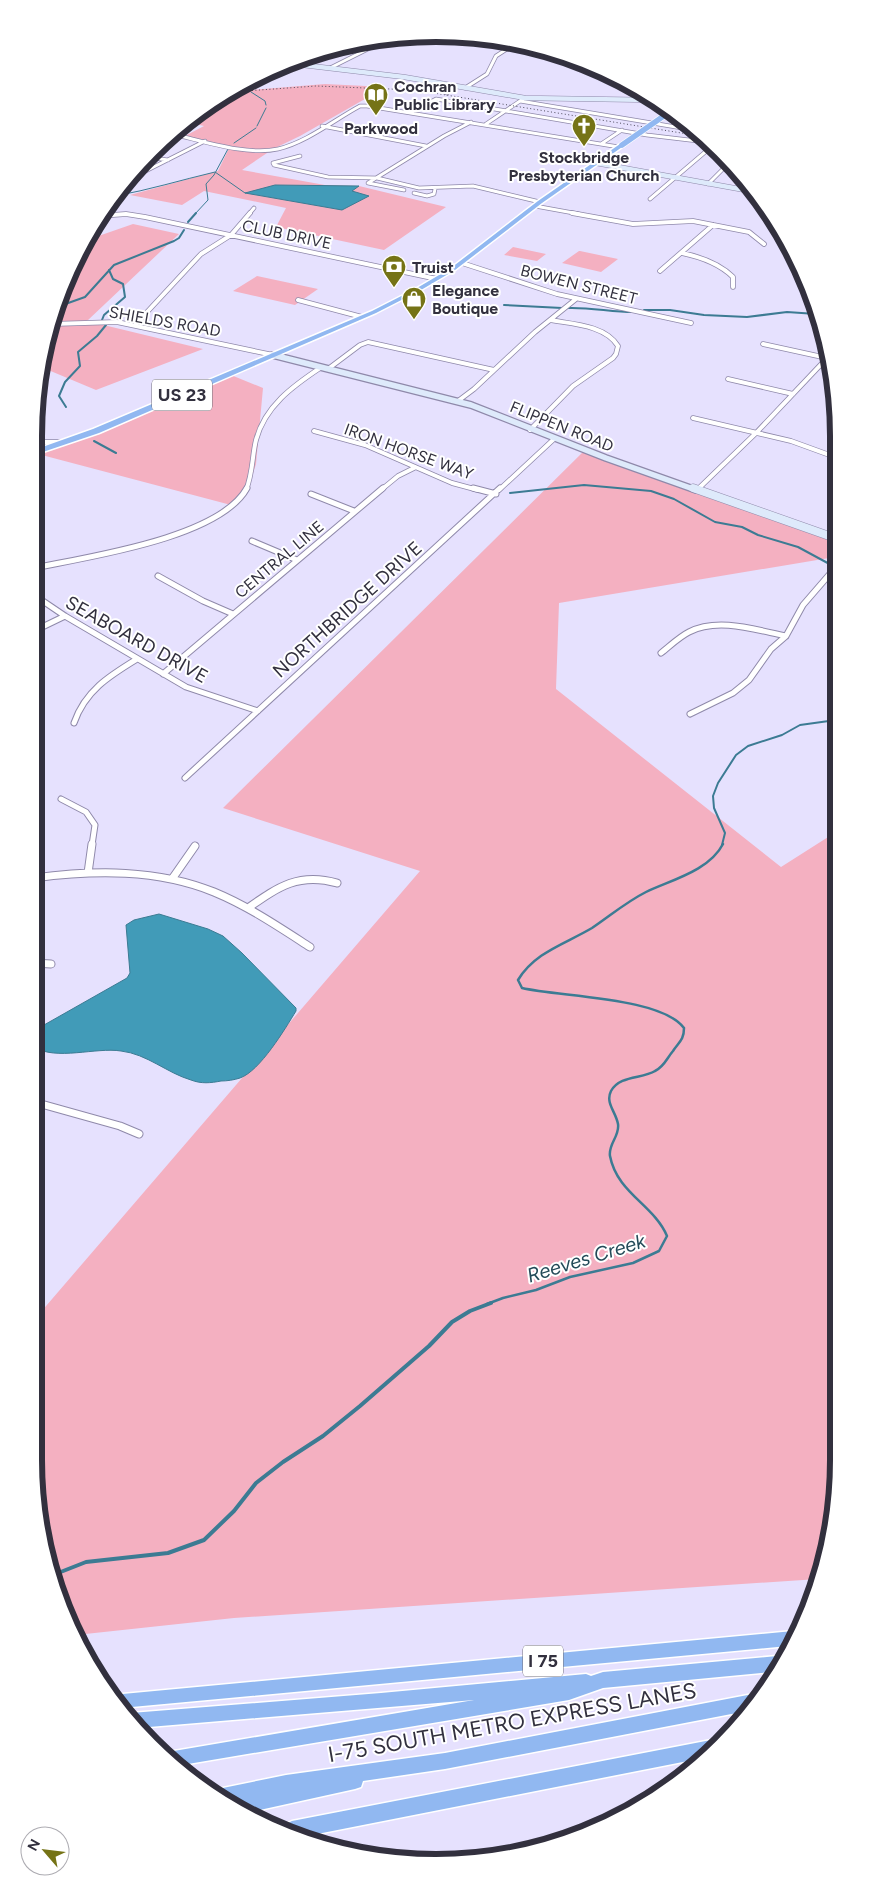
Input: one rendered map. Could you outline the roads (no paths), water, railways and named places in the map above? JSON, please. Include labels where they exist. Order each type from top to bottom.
[{"type":"highway","name":"US 23","points":[[42,451],[68,442],[362,317],[438,279],[462,263],[538,204],[664,116]]},
{"type":"highway","name":"I 75","points":[[124,1700],[787,1639]]},
{"type":"highway","name":"I-75 SOUTH METRO EXPRESS LANES","points":[[178,1757],[569,1692],[603,1680],[772,1664]]},
{"type":"highway","points":[[141,1720],[381,1701],[603,1680]]},
{"type":"highway","name":"I-75 SOUTH METRO EXPRESS LANES","points":[[229,1794],[286,1783],[445,1762],[745,1704]]},
{"type":"highway","points":[[298,1829],[702,1750]]},
{"type":"highway","points":[[245,1804],[445,1762]]},
{"type":"street","points":[[330,68],[369,48]]},
{"type":"street","points":[[465,88],[487,74],[496,56],[507,49]]},
{"type":"street","points":[[304,65],[404,77],[525,98],[641,100]]},
{"type":"street","points":[[446,93],[456,86]]},
{"type":"street","points":[[486,124],[525,98]]},
{"type":"street","points":[[412,112],[436,99],[696,141]]},
{"type":"street","points":[[520,102],[681,128]]},
{"type":"street","points":[[182,136],[247,149],[272,150],[289,145],[360,106],[412,112],[620,146]]},
{"type":"street","points":[[404,190],[368,183],[426,146],[472,122]]},
{"type":"street","points":[[322,126],[426,146]]},
{"type":"street","points":[[601,144],[622,130]]},
{"type":"street","points":[[145,171],[205,141]]},
{"type":"street","points":[[650,200],[707,151]]},
{"type":"street","points":[[300,156],[273,163],[274,165],[318,175],[339,178],[377,178],[414,187],[435,189],[474,186],[538,204],[633,224],[684,220],[749,232],[760,238],[764,244]]},
{"type":"street","points":[[158,159],[168,160]]},
{"type":"street","points":[[596,163],[743,190]]},
{"type":"street","points":[[708,184],[724,168]]},
{"type":"street","points":[[318,175],[324,171]]},
{"type":"street","points":[[414,193],[432,195],[435,189]]},
{"type":"street","points":[[110,216],[132,215],[231,235],[254,208]]},
{"type":"street","points":[[660,272],[713,225]]},
{"type":"street","name":"CLUB DRIVE","points":[[136,325],[201,254],[231,235],[438,279]]},
{"type":"street","points":[[682,253],[703,259],[727,270],[733,277],[733,287]]},
{"type":"street","name":"BOWEN STREET","points":[[462,263],[576,299],[691,323]]},
{"type":"street","points":[[458,401],[576,299]]},
{"type":"street","points":[[298,300],[362,317]]},
{"type":"street","points":[[530,430],[573,385],[610,361],[617,353],[618,348],[616,340],[608,334],[550,320]]},
{"type":"street","name":"SHIELDS ROAD","points":[[59,324],[105,322],[136,325],[273,355]]},
{"type":"street","points":[[328,369],[360,345],[368,342],[494,370]]},
{"type":"street","points":[[763,344],[821,356]]},
{"type":"street","name":"FLIPPEN ROAD","points":[[273,355],[458,401],[493,413],[554,439],[830,536]]},
{"type":"street","points":[[698,489],[757,432],[822,362]]},
{"type":"street","points":[[42,566],[185,531],[214,518],[230,508],[242,496],[251,480],[259,431],[274,406],[290,388],[320,368]]},
{"type":"street","points":[[728,379],[793,394]]},
{"type":"street","points":[[693,418],[791,441],[830,455]]},
{"type":"street","name":"IRON HORSE WAY","points":[[314,432],[365,445],[452,483],[496,494]]},
{"type":"street","name":"NORTHBRIDGE DRIVE","points":[[185,778],[554,439]]},
{"type":"street","points":[[42,442],[68,442]]},
{"type":"street","points":[[42,446],[47,449]]},
{"type":"street","name":"CENTRAL LINE","points":[[163,674],[354,512],[398,476],[414,468]]},
{"type":"street","points":[[312,494],[354,512]]},
{"type":"street","points":[[252,541],[297,560]]},
{"type":"street","points":[[690,714],[743,686],[750,679],[771,649],[786,636],[803,605],[830,574]]},
{"type":"street","points":[[158,576],[203,601],[233,614]]},
{"type":"street","name":"SEABOARD DRIVE","points":[[42,600],[163,674],[202,693],[258,712]]},
{"type":"street","points":[[42,627],[65,616]]},
{"type":"street","points":[[661,653],[691,631],[710,626],[735,627],[786,636]]},
{"type":"street","points":[[74,723],[82,701],[109,676],[137,659]]},
{"type":"street","points":[[61,799],[86,812],[95,825],[88,873]]},
{"type":"street","points":[[172,880],[195,846]]},
{"type":"street","points":[[42,877],[117,872],[172,880],[214,892],[248,908],[310,947]]},
{"type":"street","points":[[248,908],[278,886],[301,878],[325,878],[337,883]]},
{"type":"street","points":[[42,963],[51,964]]},
{"type":"street","points":[[42,1104],[120,1126],[139,1134]]},
{"type":"water","points":[[275,185],[359,186],[352,191],[369,196],[342,210],[245,193]]},
{"type":"water","points":[[159,914],[208,929],[223,936],[296,1008],[296,1011],[271,1049],[248,1074],[240,1078],[206,1083],[182,1077],[140,1056],[121,1051],[53,1053],[42,1051],[42,1027],[44,1025],[127,978],[130,973],[126,925],[134,920]]},
{"type":"waterway","points":[[251,92],[265,101],[266,105]]},
{"type":"waterway","points":[[257,126],[266,108]]},
{"type":"waterway","points":[[234,143],[256,128]]},
{"type":"waterway","points":[[215,172],[228,149]]},
{"type":"waterway","points":[[126,194],[215,172]]},
{"type":"waterway","points":[[195,214],[208,200],[206,184],[215,172]]},
{"type":"waterway","points":[[215,172],[245,193]]},
{"type":"waterway","points":[[188,222],[196,213]]},
{"type":"waterway","points":[[109,270],[114,265],[174,241],[179,238],[184,230]]},
{"type":"waterway","points":[[65,304],[85,297],[109,270]]},
{"type":"waterway","points":[[102,320],[104,315],[125,297],[123,284],[113,279],[109,270]]},
{"type":"waterway","points":[[504,305],[562,308]]},
{"type":"waterway","points":[[567,308],[633,312]]},
{"type":"waterway","points":[[644,310],[670,310],[704,315],[747,317],[787,312],[810,314]]},
{"type":"waterway","points":[[66,407],[59,396],[65,382],[80,366],[78,352],[97,336],[106,325]]},
{"type":"waterway","points":[[94,441],[116,453]]},
{"type":"waterway","points":[[510,493],[584,485],[651,491],[674,499],[715,522],[742,527],[758,535],[798,547],[830,564]]},
{"type":"waterway","name":"Reeves Creek","points":[[722,845],[725,833],[714,808],[713,796],[718,783],[736,755],[748,746],[782,735],[800,725],[830,721]]},
{"type":"waterway","name":"Reeves Creek","points":[[487,1304],[536,1290],[570,1277],[633,1263],[659,1251],[667,1236],[654,1216],[620,1180],[614,1169],[610,1152],[618,1124],[610,1104],[609,1095],[620,1082],[650,1074],[661,1067],[681,1041],[684,1028],[672,1018],[654,1010],[633,1004],[522,988],[518,980],[525,970],[542,955],[592,928],[646,892],[699,868],[709,861],[723,844]]},
{"type":"waterway","name":"Reeves Creek","points":[[59,1573],[86,1562],[168,1553],[204,1540],[234,1511],[256,1483],[283,1462],[323,1436],[360,1406],[429,1346],[452,1322],[470,1311],[491,1303]]},
{"type":"railway","points":[[247,91],[316,86],[415,90],[688,134]]},
{"type":"place","name":"Cochran Public Library","points":[[376,116]]},
{"type":"place","name":"Stockbridge Presbyterian Church","points":[[584,147]]},
{"type":"place","name":"Truist","points":[[394,288]]},
{"type":"place","name":"Elegance Boutique","points":[[414,320]]},
{"type":"district","name":"Parkwood","points":[[381,128]]}]
